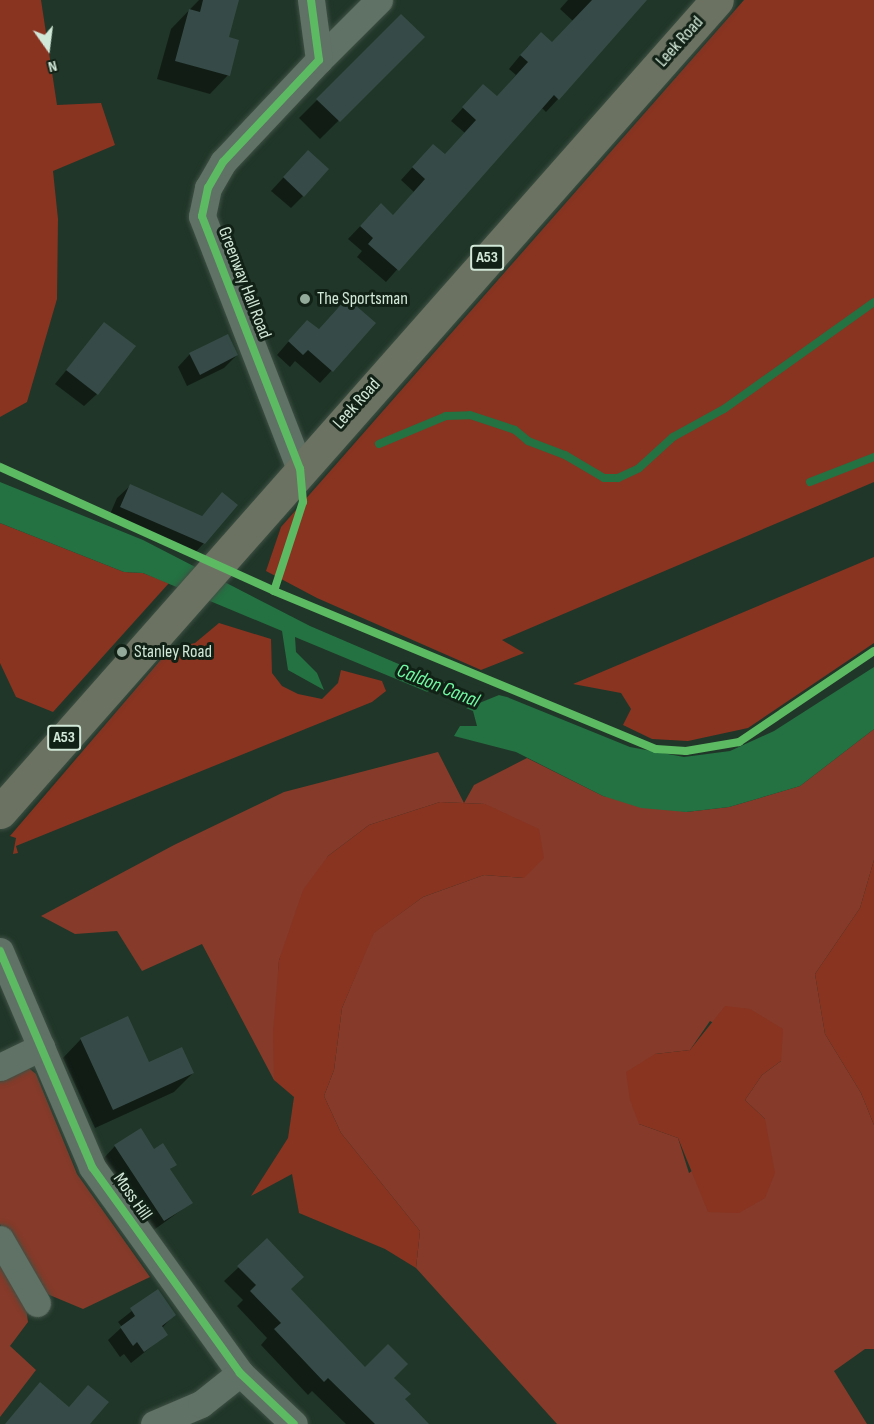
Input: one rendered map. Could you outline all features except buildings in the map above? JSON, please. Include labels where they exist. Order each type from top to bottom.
[{"type":"highway","name":"Leek Road","points":[[0,812],[258,516],[717,0]]},
{"type":"street","points":[[311,0],[319,60]]},
{"type":"street","name":"Greenway Hall Road","points":[[300,469],[201,216],[208,188],[223,162],[379,0]]},
{"type":"street","name":"Moss Hill","points":[[0,951],[92,1167],[240,1373],[294,1424]]},
{"type":"street","points":[[0,1067],[41,1047]]},
{"type":"street","points":[[0,1239],[37,1303]]},
{"type":"street","points":[[154,1424],[201,1404],[240,1373]]},
{"type":"shaded area","points":[[0,0],[41,0],[57,105],[101,103],[115,145],[53,171],[58,219],[57,299],[27,402],[0,417]]},
{"type":"shaded area","points":[[744,0],[874,0],[874,482],[502,640],[524,653],[481,670],[317,598],[266,571],[281,527]]},
{"type":"shaded area","points":[[0,523],[124,572],[143,573],[169,583],[53,712],[16,697],[0,663]]},
{"type":"shaded area","points":[[874,557],[874,643],[748,728],[688,741],[652,739],[623,725],[631,709],[621,693],[573,684]]},
{"type":"shaded area","points":[[219,623],[271,639],[272,673],[282,686],[298,694],[322,699],[338,683],[341,670],[382,681],[386,691],[372,702],[16,846],[18,853],[13,854],[16,838],[10,836],[170,649],[195,643]]},
{"type":"shaded area","points":[[874,729],[874,860],[860,908],[815,974],[825,1034],[861,1093],[874,1125],[874,1349],[865,1349],[834,1371],[867,1424],[557,1424],[416,1268],[420,1231],[341,1133],[324,1096],[334,1070],[342,1008],[373,933],[423,897],[484,875],[524,878],[485,804],[440,802],[369,825],[328,856],[279,960],[274,1080],[202,944],[142,971],[117,931],[75,934],[41,916],[174,845],[284,792],[438,752],[464,803],[474,785],[527,758],[603,796],[686,812],[729,807],[800,786]],"holes":[[[710,1021],[781,1061],[762,1075],[745,1100],[765,1119],[689,1173],[678,1138],[639,1124],[655,1054],[690,1050]]]},
{"type":"shaded area","points":[[440,802],[485,804],[539,829],[544,858],[524,878],[484,875],[423,897],[374,933],[342,1008],[334,1070],[324,1096],[341,1133],[420,1231],[416,1268],[385,1249],[299,1213],[292,1174],[251,1196],[288,1138],[294,1097],[274,1080],[273,1032],[279,960],[303,890],[328,856],[369,825]]},
{"type":"shaded area","points":[[874,860],[874,1125],[861,1093],[825,1034],[815,974],[860,908]]},
{"type":"shaded area","points":[[725,1006],[750,1009],[783,1029],[781,1061],[762,1075],[745,1100],[765,1119],[775,1173],[765,1198],[739,1213],[708,1212],[678,1138],[639,1124],[630,1100],[626,1072],[655,1054],[690,1050]]},
{"type":"shaded area","points":[[25,1065],[36,1074],[77,1174],[150,1277],[83,1309],[40,1291],[0,1224],[0,1076]]},
{"type":"shaded area","points":[[0,1263],[26,1308],[28,1322],[10,1346],[36,1370],[0,1417]]},
{"type":"water","name":"Caldon Canal","points":[[0,482],[143,540],[310,626],[436,680],[507,697],[630,747],[684,757],[730,751],[774,731],[874,667],[874,729],[800,786],[729,807],[686,812],[641,808],[603,796],[516,752],[454,736],[460,726],[477,726],[473,711],[295,637],[296,652],[317,673],[324,690],[288,670],[282,631],[143,573],[124,572],[0,523]]},
{"type":"pier","points":[[456,680],[504,693],[462,710],[424,693]]},
{"type":"waterway","points":[[379,444],[446,416],[470,415],[515,430],[528,441],[565,455],[604,478],[618,478],[639,468],[673,437],[724,409],[874,302]]},
{"type":"waterway","points":[[810,482],[874,457]]},
{"type":"cycle path","points":[[274,591],[303,502],[300,469],[202,216],[208,188],[223,162],[319,60],[311,0]]},
{"type":"cycle path","points":[[0,467],[274,591],[656,749],[686,751],[739,742],[874,651]]},
{"type":"cycle path","points":[[0,951],[92,1167],[240,1373],[294,1424]]},
{"type":"place","name":"The Sportsman","points":[[305,299]]},
{"type":"place","name":"Stanley Road","points":[[122,652]]}]
